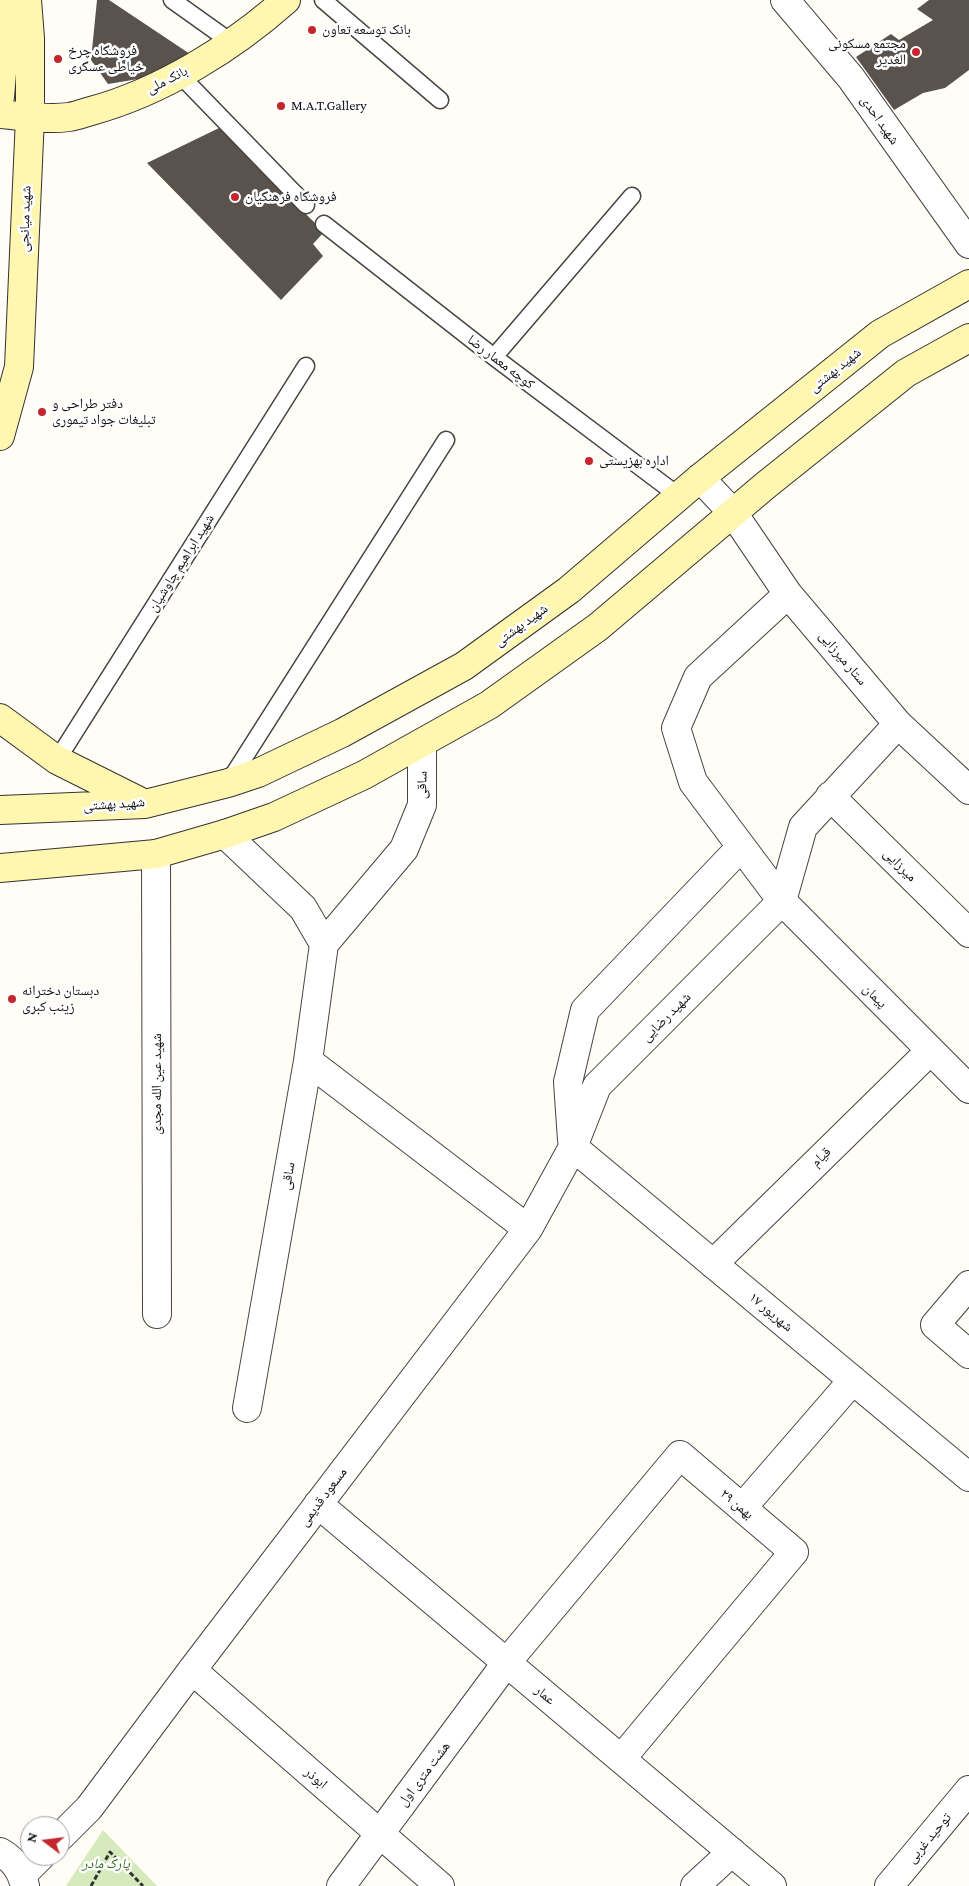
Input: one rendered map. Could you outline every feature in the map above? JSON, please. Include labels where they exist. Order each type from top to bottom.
[{"type":"main road","points":[[0,96],[8,0]]},
{"type":"main road","name":"شهید میانجی","points":[[0,436],[19,367],[30,117],[30,38],[27,0]]},
{"type":"main road","name":"بانک ملی","points":[[0,96],[30,117],[69,117],[118,104],[180,75],[268,16],[286,0]]},
{"type":"main road","name":"شهید بهشتی","points":[[0,810],[145,804],[228,783],[258,773],[342,733],[464,666],[569,590],[700,478],[880,334],[969,284]]},
{"type":"main road","points":[[0,868],[156,854],[225,834],[274,817],[364,775],[489,705],[598,627],[733,513],[906,373],[969,338]]},
{"type":"main road","points":[[0,718],[57,760],[145,804]]},
{"type":"street","name":"شهید احدی","points":[[785,0],[851,78],[969,244]]},
{"type":"street","name":"ستار میرزایی","points":[[700,478],[733,513],[788,594],[898,724],[969,790]]},
{"type":"street","name":"پیمان","points":[[788,594],[698,677],[676,728],[693,782],[782,902],[969,1089]]},
{"type":"street","points":[[782,902],[803,827],[898,724]]},
{"type":"street","name":"ساقی","points":[[247,1408],[308,1061],[324,944],[404,849],[422,806],[422,743]]},
{"type":"street","name":"میرزایی","points":[[830,796],[969,933]]},
{"type":"street","points":[[225,834],[303,908],[324,944]]},
{"type":"street","points":[[573,1147],[568,1082],[585,1010],[741,847]]},
{"type":"street","name":"شهید عین الله مجدی","points":[[156,854],[157,1314]]},
{"type":"street","name":"شهید رضایی","points":[[573,1147],[597,1086],[782,902]]},
{"type":"street","name":"قیام","points":[[713,1264],[930,1051]]},
{"type":"street","points":[[308,1061],[528,1229]]},
{"type":"street","name":"مسعود قدیمی","points":[[70,1827],[89,1808],[528,1229],[573,1147]]},
{"type":"street","name":"۱۷ شهریور","points":[[573,1147],[969,1477]]},
{"type":"street","points":[[969,1286],[935,1324],[969,1354]]},
{"type":"street","points":[[742,1508],[853,1380]]},
{"type":"street","name":"۲۹ بهمن","points":[[507,1662],[680,1455],[794,1552],[621,1759]]},
{"type":"street","name":"عمار","points":[[318,1504],[772,1886]]},
{"type":"street","name":"هشت متری اول","points":[[340,1886],[507,1662]]},
{"type":"street","name":"ابوذر","points":[[192,1670],[440,1886]]},
{"type":"street","name":"توحید غربی","points":[[889,1886],[964,1806]]},
{"type":"street","points":[[0,1852],[29,1872]]},
{"type":"street","points":[[695,1886],[732,1852]]},
{"type":"lane","points":[[172,0],[231,42]]},
{"type":"lane","points":[[323,0],[440,100]]},
{"type":"lane","points":[[180,75],[306,205]]},
{"type":"lane","points":[[494,357],[632,196]]},
{"type":"lane","name":"کوچه معمار رضا","points":[[324,224],[494,357],[680,497]]},
{"type":"lane","name":"شهید ابراهیم چاوشیان","points":[[57,760],[306,366]]},
{"type":"lane","points":[[228,783],[446,440]]},
{"type":"path","points":[[90,1886],[110,1852],[143,1886]]},
{"type":"green space","name":"پارک‌ مادر","points":[[103,1830],[157,1886],[66,1886]]},
{"type":"building","points":[[97,0],[109,0],[190,54],[144,78],[108,84],[91,60]]},
{"type":"building","name":"مجتمع مسکونی الغدیر","points":[[929,0],[969,0],[969,70],[945,88],[923,93],[894,110],[856,57],[891,34],[899,40],[933,20],[917,9]]},
{"type":"building","name":"فروشگاه فرهنگیان","points":[[219,128],[324,232],[313,244],[323,256],[281,300],[147,163]]},
{"type":"place","name":"بانک توسعه تعاون","points":[[312,30]]},
{"type":"place","name":"مجتمع مسکونی الغدیر","points":[[916,52]]},
{"type":"place","name":"فروشگاه چرخ خیاطی عسگری","points":[[58,59]]},
{"type":"place","name":"M.A.T.Gallery","points":[[281,106]]},
{"type":"place","name":"فروشگاه فرهنگیان","points":[[235,197]]},
{"type":"place","name":"دفتر طراحی و تبلیغات جواد تیموری","points":[[42,412]]},
{"type":"place","name":"اداره بهزیستی","points":[[589,461]]},
{"type":"place","name":"دبستان دخترانه زینب کبری","points":[[12,999]]}]
